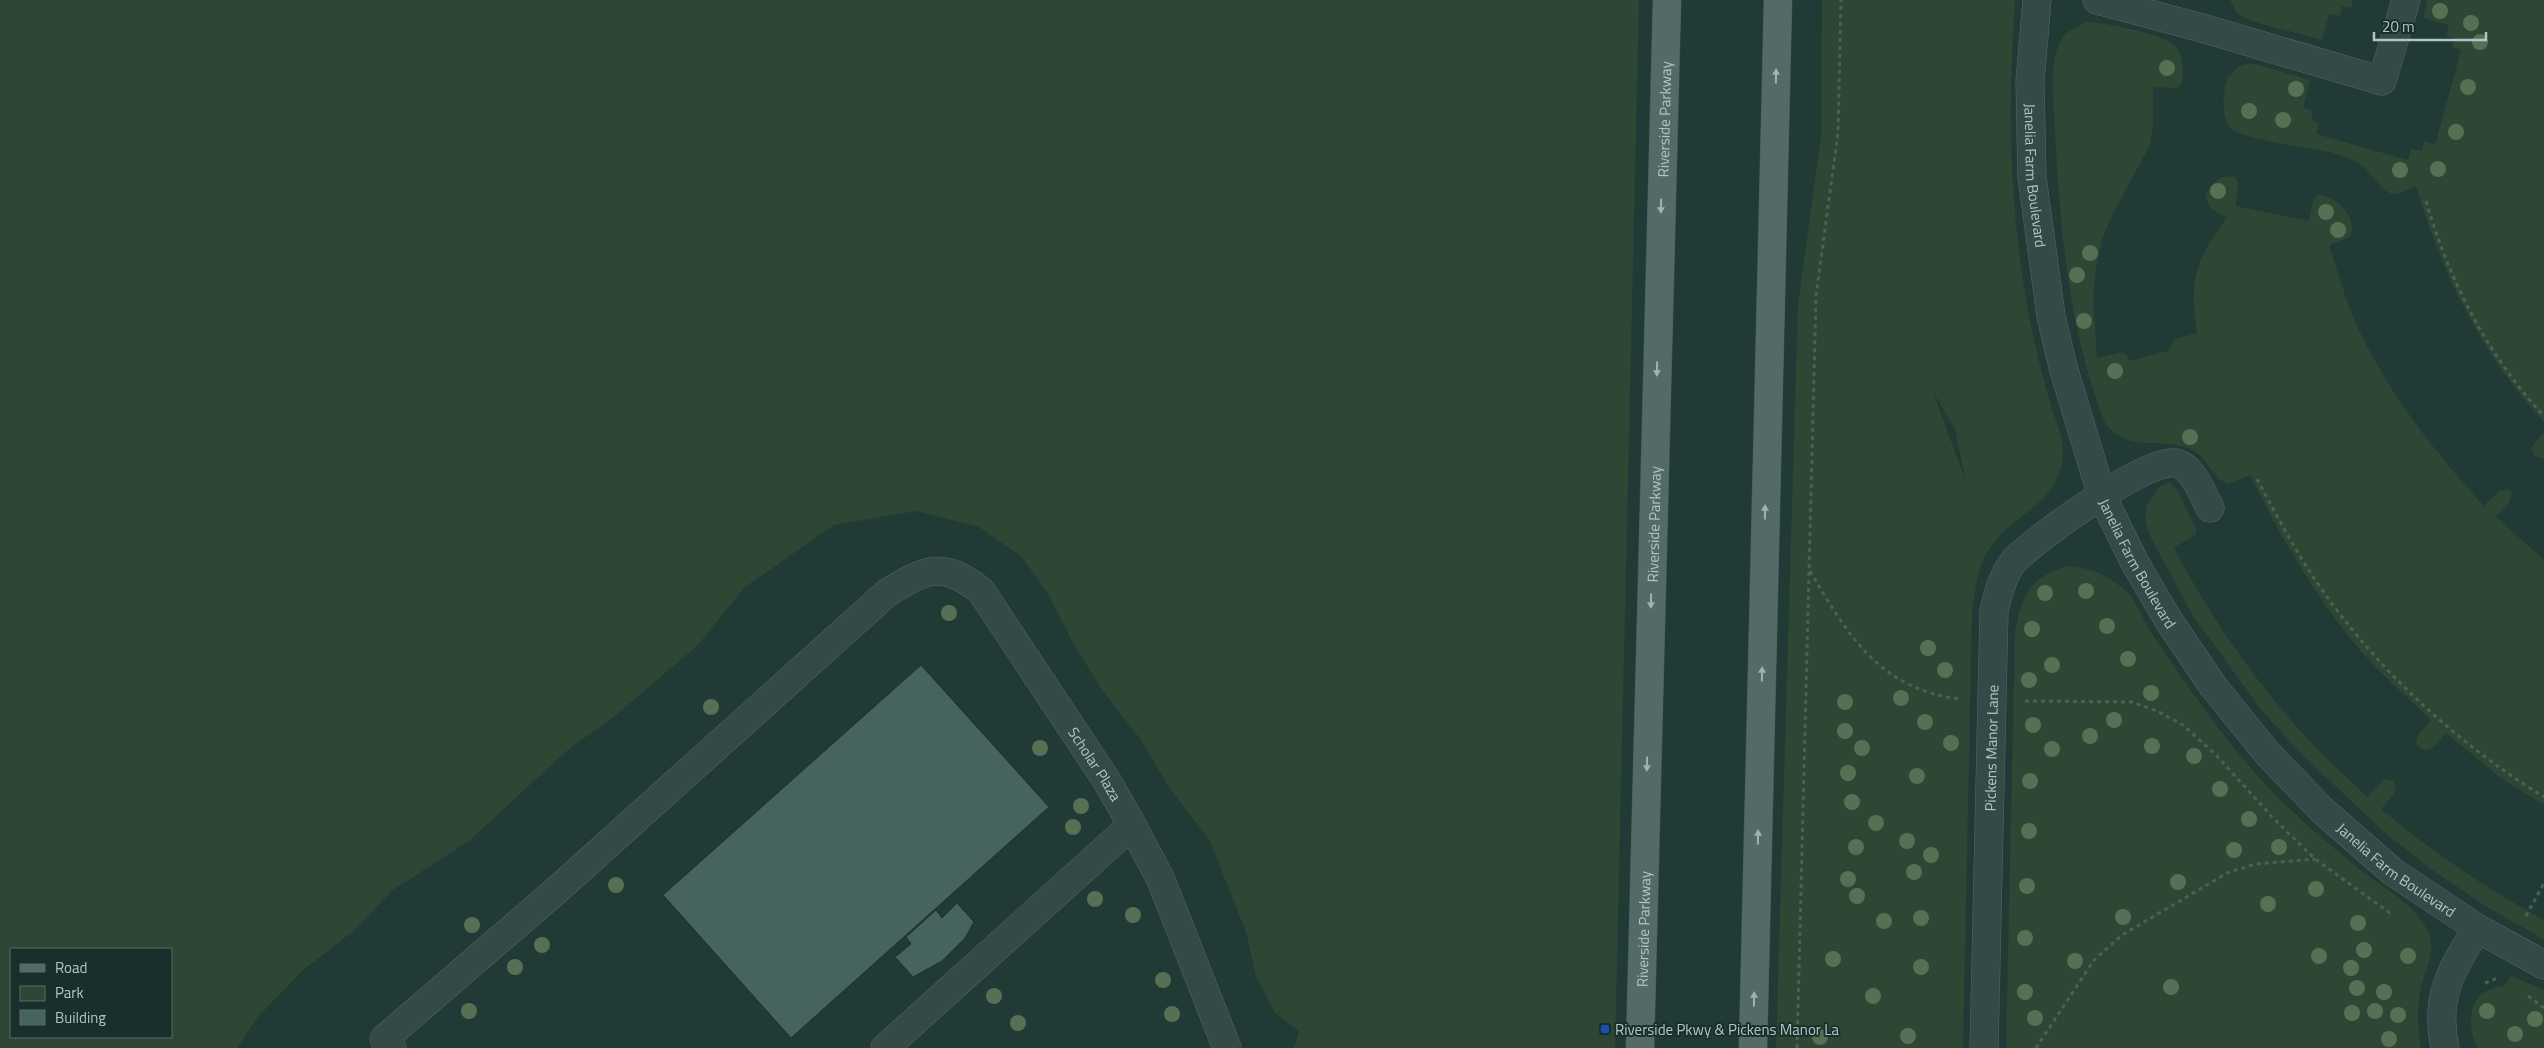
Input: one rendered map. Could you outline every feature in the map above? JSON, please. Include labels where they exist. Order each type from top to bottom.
[{"type":"main road","name":"Riverside Parkway","points":[[1640,1048],[1667,0]]},
{"type":"main road","points":[[1753,1048],[1778,0]]},
{"type":"street","name":"Janelia Farm Boulevard","points":[[2037,0],[2030,82],[2032,177],[2051,316],[2063,367],[2102,496],[2136,563],[2170,621],[2213,686],[2267,753],[2322,811],[2392,872],[2477,928],[2544,965]]},
{"type":"street","points":[[2097,0],[2202,28],[2382,81],[2406,0]]},
{"type":"street","name":"Pickens Manor Lane","points":[[1984,1048],[1994,610],[2000,587],[2014,562],[2035,543],[2102,496],[2154,466],[2175,463],[2191,473],[2210,508]]},
{"type":"street","name":"Scholar Plaza","points":[[392,1048],[384,1039],[558,888],[887,593],[930,570],[946,570],[965,578],[981,591],[1107,781],[1161,880],[1227,1048]]},
{"type":"street","points":[[884,1048],[1132,825]]},
{"type":"street","points":[[2445,1048],[2440,1016],[2448,976],[2477,928]]},
{"type":"path","points":[[1797,1048],[1816,296],[1838,133],[1841,0]]},
{"type":"path","points":[[2426,201],[2444,255],[2476,325],[2516,382],[2544,416]]},
{"type":"path","points":[[2257,479],[2316,581],[2381,664],[2432,713],[2487,759],[2544,797]]},
{"type":"path","points":[[1809,570],[1837,616],[1861,649],[1889,674],[1917,689],[1957,699],[2132,702],[2157,711],[2183,725],[2216,755],[2274,819],[2315,859],[2397,918]]},
{"type":"path","points":[[2036,1048],[2094,960],[2122,935],[2229,872],[2256,864],[2315,859]]},
{"type":"path","points":[[2460,955],[2500,978]]},
{"type":"path","points":[[2522,992],[2544,1008]]},
{"type":"green space","points":[[0,0],[1639,0],[1615,1048],[1294,1048],[1299,1031],[1275,1013],[1256,976],[1246,932],[1209,839],[1170,789],[1141,740],[1102,690],[1072,641],[1047,592],[1021,556],[979,527],[917,511],[834,525],[745,587],[697,646],[615,716],[570,748],[469,841],[393,890],[352,932],[302,971],[257,1018],[237,1048],[0,1048]]},
{"type":"green space","points":[[1822,0],[2015,0],[2011,112],[2016,225],[2020,262],[2036,351],[2060,433],[2063,453],[2060,471],[2054,485],[2045,497],[1999,536],[1989,549],[1979,571],[1972,610],[1963,1048],[1776,1048],[1798,304],[1821,136]],"holes":[[[1933,392],[1955,429],[1965,479]]]},
{"type":"green space","points":[[2230,0],[2353,0],[2351,8],[2342,6],[2340,16],[2329,14],[2322,40],[2251,21],[2237,13]]},
{"type":"green space","points":[[2427,0],[2544,0],[2544,422],[2501,369],[2466,311],[2438,250],[2416,186],[2400,193],[2391,194],[2365,168],[2352,160],[2330,152],[2266,141],[2239,133],[2231,128],[2225,117],[2224,96],[2228,77],[2239,66],[2256,64],[2310,80],[2303,108],[2313,111],[2311,120],[2319,123],[2316,134],[2408,160],[2411,149],[2422,151],[2424,141],[2435,145],[2461,50],[2452,47],[2454,38],[2446,36],[2449,25],[2423,18]]},
{"type":"green space","points":[[2086,22],[2147,33],[2170,42],[2179,51],[2183,70],[2182,84],[2177,88],[2153,87],[2153,124],[2150,145],[2103,236],[2093,293],[2097,358],[2122,352],[2126,354],[2130,361],[2168,351],[2174,339],[2197,333],[2194,299],[2197,272],[2208,246],[2227,218],[2211,208],[2205,197],[2213,184],[2220,178],[2235,177],[2238,182],[2236,206],[2309,221],[2313,201],[2317,195],[2325,196],[2339,203],[2349,215],[2352,230],[2350,237],[2329,245],[2342,287],[2358,328],[2384,376],[2414,422],[2484,506],[2500,490],[2509,490],[2512,493],[2509,503],[2496,517],[2544,560],[2544,805],[2501,778],[2446,733],[2432,748],[2425,750],[2416,744],[2418,735],[2431,720],[2368,659],[2328,609],[2287,544],[2250,475],[2228,484],[2217,476],[2200,455],[2188,448],[2176,445],[2143,443],[2123,438],[2105,423],[2083,353],[2068,280],[2060,207],[2053,101],[2055,56],[2058,46],[2066,34]]},
{"type":"green space","points":[[2544,432],[2543,459],[2534,456],[2531,448]]},
{"type":"green space","points":[[2170,482],[2177,489],[2196,529],[2196,534],[2174,548],[2218,623],[2269,694],[2314,746],[2367,797],[2385,779],[2393,781],[2396,785],[2394,794],[2381,809],[2460,869],[2544,920],[2544,940],[2484,905],[2428,867],[2384,832],[2298,751],[2260,708],[2193,616],[2150,536],[2145,519],[2147,505],[2160,486]]},
{"type":"green space","points":[[2068,566],[2085,568],[2099,573],[2113,581],[2130,595],[2149,629],[2195,696],[2257,775],[2311,828],[2354,865],[2409,906],[2423,923],[2431,940],[2431,948],[2419,1003],[2418,1026],[2421,1048],[2006,1048],[2015,632],[2021,607],[2030,589],[2044,576]]},
{"type":"green space","points":[[2511,976],[2544,990],[2544,1048],[2477,1048],[2471,1027],[2473,1008],[2483,993],[2492,988],[2504,986]]},
{"type":"building","points":[[921,665],[1049,807],[791,1038],[663,895]]},
{"type":"building","points":[[957,903],[974,922],[965,938],[942,961],[913,977],[895,957],[911,944],[906,937],[936,910],[942,918]]},
{"type":"place","name":"Riverside Pkwy & Pickens Manor La","points":[[1605,1029]]}]
